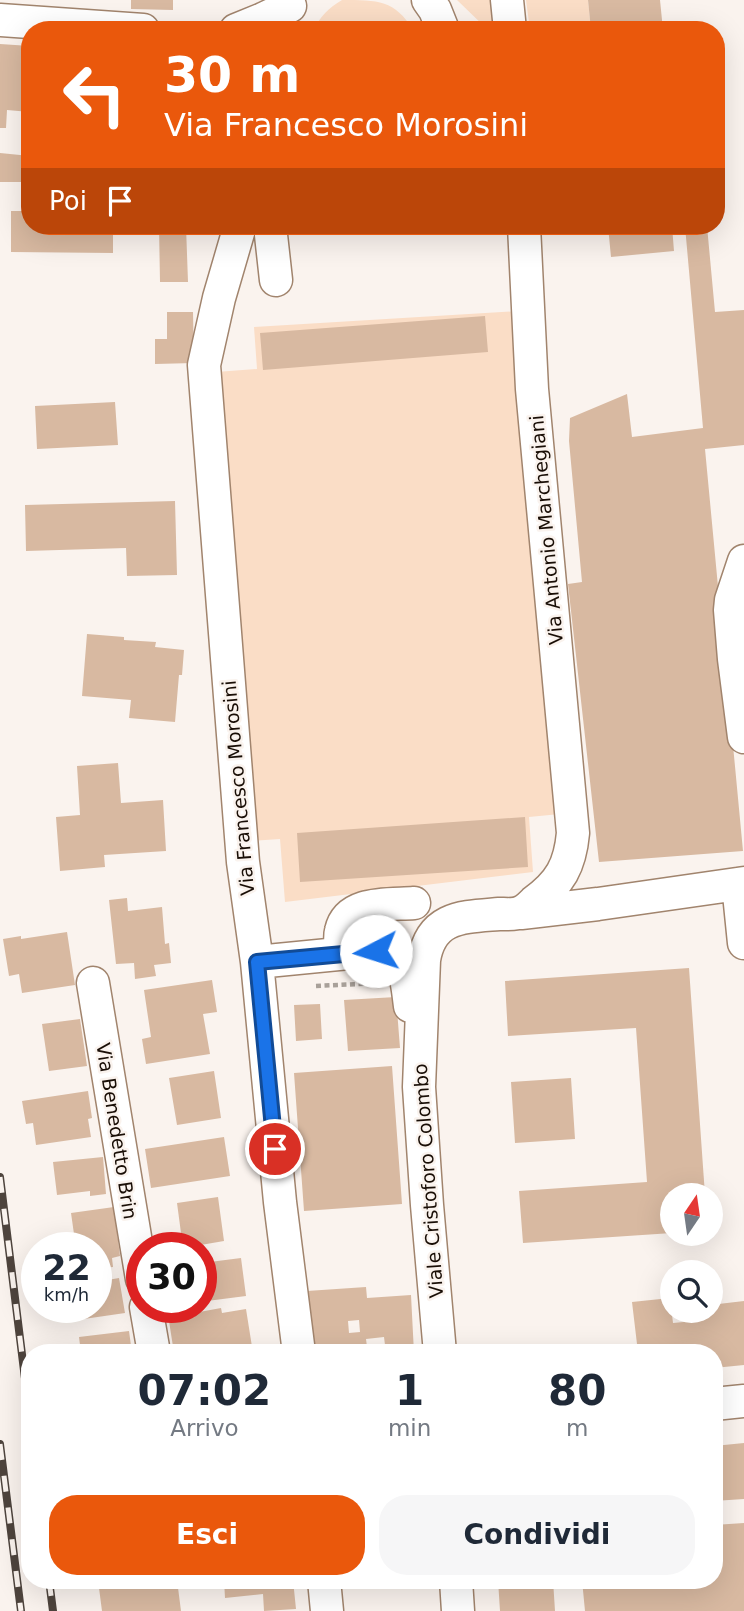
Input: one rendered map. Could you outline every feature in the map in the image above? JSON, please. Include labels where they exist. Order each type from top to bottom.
[{"type":"street","points":[[428,0],[440,21]]},
{"type":"street","points":[[507,0],[509,21]]},
{"type":"street","points":[[262,21],[288,12]]},
{"type":"street","points":[[0,20],[21,21]]},
{"type":"street","name":"Via Francesco Morosini","points":[[237,235],[219,298],[204,365],[243,862],[257,962],[280,1202],[298,1344]]},
{"type":"street","points":[[271,235],[276,280]]},
{"type":"street","name":"Via Antonio Marchegiani","points":[[521,913],[562,876],[570,856],[573,834],[532,389],[524,235]]},
{"type":"street","points":[[744,561],[731,600],[730,621],[739,659],[744,737]]},
{"type":"street","points":[[521,913],[741,883],[744,943]]},
{"type":"street","points":[[341,953],[341,929],[355,911],[369,906],[414,903]]},
{"type":"street","name":"Viale Cristoforo Colombo","points":[[439,1344],[419,1087],[426,948],[437,929],[456,919],[521,913]]},
{"type":"street","points":[[257,962],[376,951],[390,955],[403,966],[407,982],[419,1087]]},
{"type":"street","name":"Via Benedetto Brin","points":[[93,983],[134,1232]]},
{"type":"street","points":[[149,1323],[152,1344]]},
{"type":"street","points":[[723,1403],[744,1401]]},
{"type":"street","points":[[325,1589],[327,1611]]},
{"type":"street","points":[[457,1589],[458,1611]]},
{"type":"path","points":[[313,986],[407,982]]},
{"type":"shaded area","points":[[342,0],[376,2],[392,7],[407,21],[319,21]]},
{"type":"shaded area","points":[[457,0],[504,0],[505,21],[479,21]]},
{"type":"shaded area","points":[[526,0],[588,0],[590,21],[529,21]]},
{"type":"shaded area","points":[[519,311],[560,814],[529,817],[533,872],[285,902],[280,839],[250,841],[216,372],[257,369],[254,327]]},
{"type":"building","points":[[131,0],[173,0],[173,10],[131,9]]},
{"type":"building","points":[[588,0],[660,0],[662,21],[590,21]]},
{"type":"building","points":[[0,44],[21,45],[21,111],[7,110],[6,128],[0,128]]},
{"type":"building","points":[[0,153],[21,155],[21,182],[0,182]]},
{"type":"building","points":[[11,211],[21,211],[21,235],[113,235],[113,253],[11,252]]},
{"type":"building","points":[[159,235],[186,235],[188,282],[160,282]]},
{"type":"building","points":[[609,235],[673,235],[674,251],[611,257]]},
{"type":"building","points":[[686,235],[708,235],[715,312],[744,310],[744,445],[705,449],[743,851],[599,862],[568,584],[582,582],[569,441],[570,418],[627,394],[632,437],[703,428]]},
{"type":"building","points":[[167,312],[193,312],[194,363],[155,364],[155,339],[167,339]]},
{"type":"building","points":[[485,316],[488,352],[263,370],[260,333]]},
{"type":"building","points":[[115,402],[118,445],[37,449],[35,406]]},
{"type":"building","points":[[175,501],[177,575],[127,576],[126,548],[26,551],[25,505]]},
{"type":"building","points":[[87,634],[156,642],[155,647],[184,650],[175,722],[129,718],[131,700],[82,696]]},
{"type":"building","points":[[118,763],[121,803],[163,800],[166,851],[104,855],[105,867],[60,871],[56,817],[80,815],[77,766]]},
{"type":"building","points":[[525,817],[528,867],[300,882],[297,833]]},
{"type":"building","points":[[127,898],[128,911],[162,907],[165,944],[169,943],[171,963],[154,965],[156,976],[135,979],[134,963],[116,964],[109,900]]},
{"type":"building","points":[[67,932],[75,985],[22,993],[19,974],[9,976],[3,939]]},
{"type":"building","points":[[689,968],[704,1183],[660,1183],[660,1234],[523,1243],[519,1191],[647,1182],[636,1028],[508,1036],[505,981]]},
{"type":"building","points":[[212,980],[217,1012],[203,1014],[210,1054],[146,1064],[142,1039],[151,1037],[144,990]]},
{"type":"building","points":[[396,997],[400,1048],[348,1051],[344,1000]]},
{"type":"building","points":[[320,1004],[322,1039],[296,1041],[294,1005]]},
{"type":"building","points":[[80,1019],[87,1066],[49,1071],[42,1024]]},
{"type":"building","points":[[392,1066],[402,1204],[304,1211],[294,1073]]},
{"type":"building","points":[[214,1071],[221,1118],[177,1125],[169,1078]]},
{"type":"building","points":[[571,1078],[575,1139],[515,1143],[511,1082]]},
{"type":"building","points":[[88,1091],[92,1118],[88,1119],[91,1137],[36,1145],[33,1123],[26,1124],[22,1101]]},
{"type":"building","points":[[224,1137],[230,1176],[151,1188],[145,1149]]},
{"type":"building","points":[[103,1157],[106,1194],[90,1196],[90,1191],[57,1195],[53,1162]]},
{"type":"building","points":[[218,1197],[224,1241],[217,1242],[217,1232],[181,1232],[177,1203]]},
{"type":"building","points":[[114,1207],[120,1256],[112,1258],[112,1232],[74,1232],[71,1213]]},
{"type":"building","points":[[241,1258],[246,1296],[217,1300],[217,1261]]},
{"type":"building","points":[[119,1278],[125,1313],[112,1315],[112,1279]]},
{"type":"building","points":[[366,1287],[367,1298],[411,1295],[414,1344],[385,1344],[384,1337],[366,1339],[367,1344],[314,1344],[307,1291]],"holes":[[[359,1320],[360,1332],[349,1333],[348,1321]]]},
{"type":"building","points":[[660,1299],[660,1323],[723,1323],[723,1303],[744,1301],[744,1365],[723,1367],[723,1344],[637,1344],[632,1302]]},
{"type":"building","points":[[221,1308],[222,1313],[246,1309],[252,1344],[173,1344],[169,1323],[217,1323],[217,1309]]},
{"type":"building","points":[[129,1331],[131,1344],[80,1344],[79,1337]]},
{"type":"building","points":[[744,1443],[744,1499],[723,1500],[723,1445]]},
{"type":"building","points":[[744,1523],[744,1611],[585,1611],[583,1589],[723,1589],[723,1524]]},
{"type":"building","points":[[99,1589],[178,1589],[181,1611],[102,1611]]},
{"type":"building","points":[[224,1589],[294,1589],[296,1609],[264,1611],[263,1594],[225,1598]]},
{"type":"building","points":[[499,1589],[554,1589],[555,1611],[500,1611]]},
{"type":"railway","points":[[0,1177],[21,1346]]},
{"type":"railway","points":[[0,1444],[21,1611]]},
{"type":"railway","points":[[50,1589],[53,1611]]},
{"type":"route","points":[[275,1149],[257,962],[376,951]]}]
